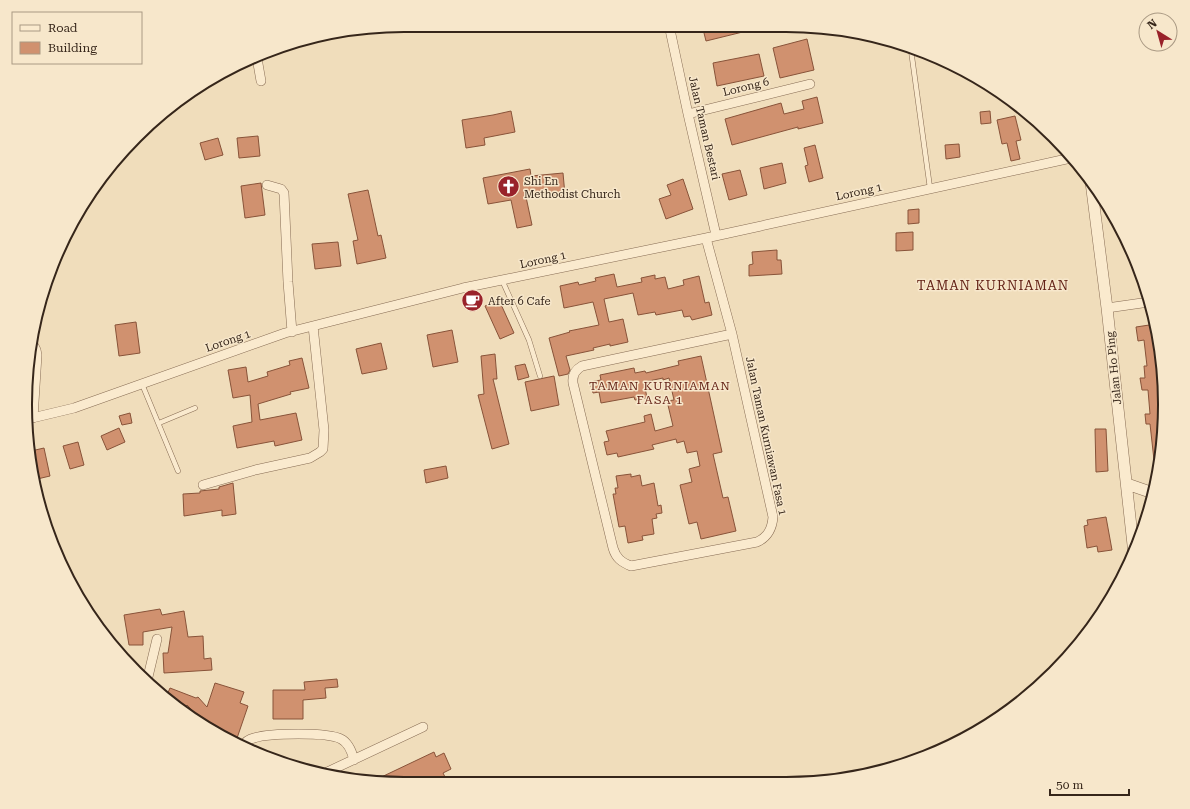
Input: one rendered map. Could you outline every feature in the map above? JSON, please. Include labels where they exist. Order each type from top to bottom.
[{"type":"street","name":"Jalan Taman Bestari","points":[[670,32],[716,235]]},
{"type":"street","points":[[258,62],[261,81]]},
{"type":"street","name":"Lorong 6","points":[[688,114],[810,84]]},
{"type":"street","name":"Lorong 1","points":[[33,417],[74,408],[292,332],[463,288],[706,238],[1066,159]]},
{"type":"street","points":[[267,185],[281,189],[284,193],[292,332]]},
{"type":"street","name":"Jalan Ho Ping","points":[[1093,195],[1107,308],[1133,540]]},
{"type":"street","name":"Jalan Taman Kurniawan Fasa 1","points":[[706,238],[732,334],[772,517],[771,530],[757,542],[631,566],[624,564],[619,560],[613,548],[575,391],[573,379],[574,375],[578,368],[582,366],[732,334]]},
{"type":"street","points":[[1107,308],[1143,303]]},
{"type":"street","points":[[203,485],[255,470],[310,458],[320,452],[322,449],[324,430],[313,326]]},
{"type":"street","points":[[32,398],[37,355],[36,350]]},
{"type":"street","points":[[1127,484],[1147,491]]},
{"type":"street","points":[[148,675],[157,639]]},
{"type":"street","points":[[332,770],[423,727]]},
{"type":"street","points":[[246,742],[266,735],[322,734],[334,736],[342,739],[346,743],[351,750],[354,760]]},
{"type":"lane","points":[[912,54],[930,188]]},
{"type":"lane","points":[[502,280],[529,340],[540,376]]},
{"type":"lane","points":[[142,384],[178,470]]},
{"type":"lane","points":[[159,423],[195,408]]},
{"type":"building","points":[[704,32],[743,32],[706,41]]},
{"type":"building","points":[[807,39],[814,70],[780,78],[773,48]]},
{"type":"building","points":[[759,54],[764,76],[717,86],[713,63]]},
{"type":"building","points":[[817,97],[823,123],[798,129],[798,127],[732,145],[725,119],[781,103],[784,114],[804,109],[802,101]]},
{"type":"building","points":[[511,111],[515,132],[484,138],[485,145],[466,148],[462,120]]},
{"type":"building","points":[[990,111],[991,123],[981,124],[980,112]]},
{"type":"building","points":[[1015,116],[1021,140],[1016,141],[1020,159],[1011,161],[1007,143],[1002,144],[997,120]]},
{"type":"building","points":[[258,136],[260,156],[239,158],[237,138]]},
{"type":"building","points":[[218,138],[223,155],[205,160],[200,143]]},
{"type":"building","points":[[959,144],[960,157],[946,159],[945,145]]},
{"type":"building","points":[[815,145],[823,178],[809,182],[805,166],[808,165],[804,148]]},
{"type":"building","points":[[782,163],[786,183],[764,189],[760,168]]},
{"type":"building","points":[[530,169],[531,176],[563,173],[565,195],[548,197],[548,193],[526,197],[532,225],[517,228],[511,200],[488,204],[483,178]]},
{"type":"building","points":[[740,170],[747,195],[729,200],[722,174]]},
{"type":"building","points":[[683,179],[693,209],[666,219],[659,199],[671,195],[667,185]]},
{"type":"building","points":[[261,183],[265,215],[245,218],[241,186]]},
{"type":"building","points":[[368,190],[378,236],[381,235],[386,258],[357,264],[353,241],[358,240],[348,194]]},
{"type":"building","points":[[919,209],[919,223],[908,224],[908,210]]},
{"type":"building","points":[[913,232],[913,250],[896,251],[896,233]]},
{"type":"building","points":[[338,242],[341,266],[315,269],[312,244]]},
{"type":"building","points":[[777,250],[777,260],[781,260],[782,274],[749,276],[749,265],[753,264],[752,252]]},
{"type":"building","points":[[614,274],[617,287],[642,282],[641,278],[655,275],[655,279],[665,277],[668,289],[684,285],[683,280],[699,276],[705,303],[709,302],[712,315],[692,320],[690,316],[684,317],[682,310],[656,315],[655,312],[638,315],[633,293],[604,299],[609,322],[623,319],[628,342],[610,346],[610,344],[593,348],[594,350],[566,356],[570,370],[568,374],[559,376],[549,338],[570,332],[569,331],[599,325],[593,302],[564,308],[560,286],[578,282],[579,285],[596,281],[595,278]]},
{"type":"building","points":[[499,300],[514,333],[500,339],[485,306]]},
{"type":"building","points":[[136,322],[140,353],[119,356],[115,325]]},
{"type":"building","points":[[1149,325],[1155,356],[1158,404],[1154,459],[1150,424],[1146,424],[1145,414],[1150,414],[1148,390],[1142,390],[1140,378],[1145,378],[1144,366],[1147,366],[1144,340],[1138,341],[1136,327]]},
{"type":"building","points":[[452,330],[458,362],[433,367],[427,335]]},
{"type":"building","points":[[381,343],[387,369],[362,374],[356,349]]},
{"type":"building","points":[[495,354],[497,379],[493,379],[509,444],[492,449],[478,395],[484,394],[481,356]]},
{"type":"building","points":[[701,356],[722,452],[713,454],[723,498],[728,497],[736,531],[701,539],[697,522],[689,524],[680,485],[692,482],[689,469],[700,466],[697,451],[687,453],[684,441],[677,443],[676,439],[652,445],[654,449],[618,457],[617,453],[607,455],[604,442],[609,441],[606,431],[645,422],[644,416],[651,414],[655,431],[673,426],[667,401],[674,400],[669,378],[644,382],[647,398],[635,400],[634,397],[601,403],[599,392],[593,393],[590,382],[601,380],[600,375],[634,368],[635,373],[645,371],[646,373],[679,365],[678,361]]},
{"type":"building","points":[[302,358],[309,388],[290,392],[291,394],[258,404],[260,420],[296,413],[302,440],[275,446],[274,441],[237,448],[233,426],[252,422],[250,395],[233,398],[228,370],[246,367],[248,382],[268,376],[267,372],[290,365],[289,361]]},
{"type":"building","points":[[525,364],[529,377],[518,380],[515,366]]},
{"type":"building","points":[[554,376],[559,405],[531,411],[525,382]]},
{"type":"building","points":[[130,413],[132,423],[122,425],[119,416]]},
{"type":"building","points":[[119,428],[125,442],[107,450],[101,436]]},
{"type":"building","points":[[1095,429],[1106,429],[1108,471],[1096,472]]},
{"type":"building","points":[[78,442],[84,465],[70,469],[63,446]]},
{"type":"building","points":[[44,448],[50,476],[39,478],[35,450]]},
{"type":"building","points":[[446,466],[448,478],[426,483],[424,470]]},
{"type":"building","points":[[631,474],[631,477],[640,475],[642,486],[654,483],[658,506],[661,505],[662,513],[656,514],[657,518],[652,519],[654,534],[642,536],[643,540],[628,543],[625,526],[619,527],[613,494],[616,494],[615,488],[618,488],[616,476]]},
{"type":"building","points":[[233,483],[236,514],[222,516],[222,510],[184,516],[183,494],[200,493],[200,491],[219,489],[219,487]]},
{"type":"building","points":[[1106,517],[1112,550],[1098,552],[1097,546],[1087,548],[1084,526],[1088,525],[1087,520]]},
{"type":"building","points":[[160,609],[162,615],[184,611],[188,637],[203,636],[204,659],[211,658],[212,670],[164,673],[163,653],[168,653],[172,627],[143,632],[143,645],[129,645],[124,615]]},
{"type":"building","points":[[337,679],[338,687],[325,688],[326,698],[303,700],[303,719],[273,719],[273,690],[305,690],[304,682]]},
{"type":"building","points":[[215,683],[244,692],[240,703],[248,706],[237,737],[218,727],[178,700],[168,692],[170,688],[196,698],[198,697],[207,707]]},
{"type":"building","points":[[434,752],[436,757],[444,753],[451,769],[443,773],[445,777],[383,776]]},
{"type":"place","name":"Shi En Methodist Church","points":[[509,187]]},
{"type":"place","name":"After 6 Cafe","points":[[473,301]]},
{"type":"district","name":"TAMAN KURNIAMAN","points":[[993,285]]},
{"type":"district","name":"TAMAN KURNIAMAN FASA 1","points":[[660,393]]}]
